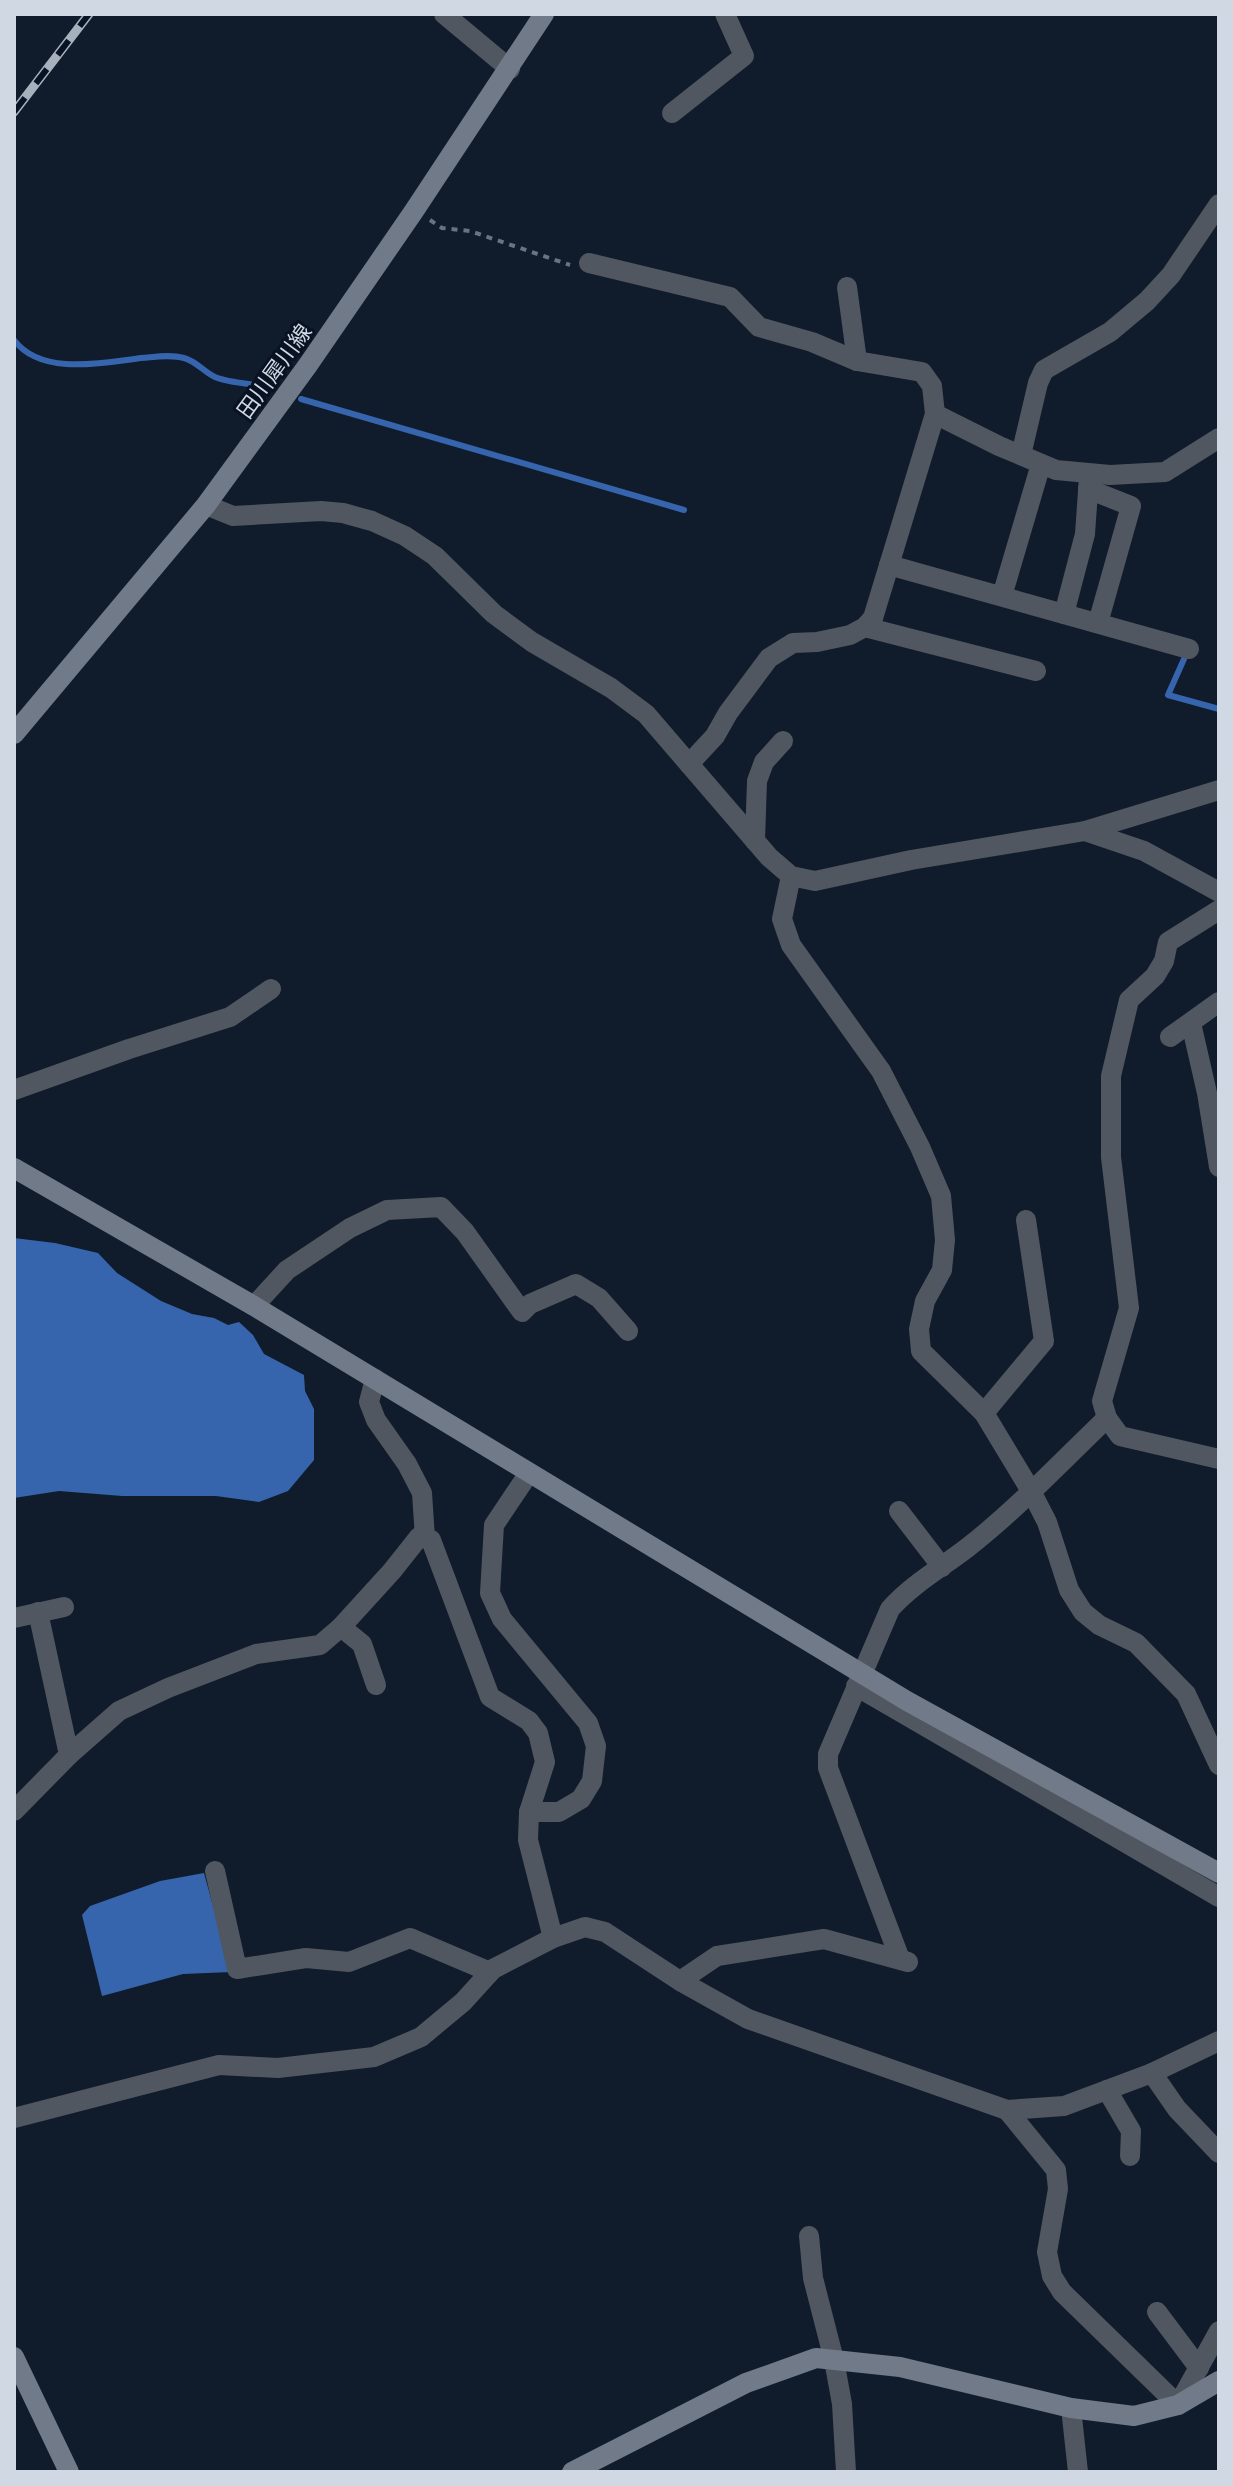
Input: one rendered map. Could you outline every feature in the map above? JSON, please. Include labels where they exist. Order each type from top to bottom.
[{"type":"street","points":[[444,14],[510,69]]},
{"type":"street","name":"田川犀川線","points":[[14,734],[206,505],[308,365],[510,69],[544,14]]},
{"type":"street","points":[[672,113],[744,56],[725,14]]},
{"type":"street","points":[[1021,455],[1044,370],[1110,332],[1147,301],[1171,275],[1219,204]]},
{"type":"street","points":[[589,263],[730,297],[759,327],[812,342],[857,361],[922,372],[932,386],[935,414],[873,618],[865,627],[817,642],[793,643],[769,658],[728,713],[715,736],[689,764]]},
{"type":"street","points":[[847,287],[857,361]]},
{"type":"street","points":[[935,414],[1041,464],[1089,481],[1131,506],[1098,623]]},
{"type":"street","points":[[1089,481],[1110,475],[1165,472],[1219,438]]},
{"type":"street","points":[[1002,596],[1041,464]]},
{"type":"street","points":[[1064,614],[1085,534],[1089,481]]},
{"type":"street","points":[[206,505],[233,516],[321,511],[343,513],[372,521],[405,536],[435,556],[494,614],[532,642],[611,688],[646,714],[769,857],[791,876],[815,881],[911,860],[1085,831],[1219,790]]},
{"type":"street","points":[[889,565],[1189,649]]},
{"type":"street","points":[[865,627],[1036,671]]},
{"type":"street","points":[[755,841],[757,781],[764,762],[783,741]]},
{"type":"street","points":[[1085,831],[1144,851],[1219,892]]},
{"type":"street","points":[[791,876],[782,919],[791,945],[881,1071],[941,1196],[945,1240],[942,1270],[925,1301],[919,1329],[921,1351],[984,1413],[1047,1522],[1069,1590],[1083,1612],[1099,1625],[1136,1643],[1186,1694],[1219,1765]]},
{"type":"street","points":[[1219,910],[1168,942],[1164,961],[1155,976],[1129,1000],[1111,1076],[1111,1157],[1129,1308],[1102,1401],[1107,1418],[1120,1436],[1219,1459]]},
{"type":"street","points":[[14,1090],[230,1017],[271,989]]},
{"type":"street","points":[[1170,1037],[1219,1002]]},
{"type":"street","points":[[1191,1023],[1219,1167]]},
{"type":"street","points":[[14,1168],[375,1379],[859,1680],[1219,1897]]},
{"type":"street","points":[[254,1306],[287,1270],[350,1228],[387,1210],[441,1207],[465,1232],[522,1312],[530,1304],[576,1284],[599,1298],[628,1331]]},
{"type":"street","points":[[984,1413],[1044,1341],[1026,1220]]},
{"type":"street","points":[[375,1379],[369,1402],[376,1420],[407,1464],[422,1493],[425,1538]]},
{"type":"street","points":[[680,1981],[717,1956],[824,1939],[904,1961],[828,1768],[828,1754],[890,1609],[900,1597],[968,1547],[1107,1418]]},
{"type":"street","points":[[529,1473],[494,1525],[490,1593],[502,1619],[588,1723],[596,1746],[592,1781],[581,1799],[559,1812],[529,1812]]},
{"type":"street","points":[[899,1511],[942,1567]]},
{"type":"street","points":[[14,1811],[69,1755],[119,1711],[168,1688],[256,1654],[320,1645],[341,1627],[419,1537],[425,1538],[431,1540],[490,1697],[529,1721],[538,1733],[545,1762],[529,1812],[528,1840],[553,1938]]},
{"type":"street","points":[[14,1618],[64,1607]]},
{"type":"street","points":[[38,1612],[69,1755]]},
{"type":"street","points":[[341,1627],[362,1644],[376,1685]]},
{"type":"street","points":[[859,1680],[1219,1873]]},
{"type":"street","points":[[215,1871],[237,1969],[306,1958],[349,1962],[410,1938],[490,1972]]},
{"type":"street","points":[[14,2118],[219,2065],[278,2068],[374,2057],[421,2037],[463,2002],[490,1972],[553,1938],[585,1927],[605,1932],[680,1981],[748,2019],[1007,2110],[1064,2106],[1152,2073],[1219,2041]]},
{"type":"street","points":[[1152,2073],[1177,2109],[1219,2153]]},
{"type":"street","points":[[1107,2090],[1131,2131],[1130,2156]]},
{"type":"street","points":[[1007,2110],[1056,2170],[1058,2189],[1047,2252],[1052,2276],[1062,2292],[1178,2405]]},
{"type":"street","points":[[809,2236],[813,2278],[842,2404],[846,2472]]},
{"type":"street","points":[[1157,2312],[1199,2368]]},
{"type":"street","points":[[1178,2405],[1219,2331]]},
{"type":"street","points":[[14,2357],[69,2472]]},
{"type":"street","points":[[572,2472],[746,2383],[816,2358],[900,2367],[1071,2408],[1134,2416],[1178,2405],[1219,2381]]},
{"type":"street","points":[[1071,2408],[1078,2472]]},
{"type":"path","points":[[414,211],[442,228],[470,231],[578,268],[589,263]]},
{"type":"water","points":[[14,1238],[98,1253],[117,1273],[161,1301],[228,1325],[239,1322],[253,1335],[264,1354],[304,1375],[305,1391],[314,1409],[314,1460],[288,1491],[259,1502],[216,1496],[122,1496],[59,1491],[14,1498]]},
{"type":"water","points":[[204,1873],[231,1972],[183,1974],[102,1996],[82,1915],[90,1906],[160,1881]]},
{"type":"waterway","points":[[14,340],[40,359],[56,363],[91,364],[173,356],[188,359],[220,379],[270,387]]},
{"type":"waterway","points":[[301,399],[684,510]]},
{"type":"waterway","points":[[1184,659],[1168,695],[1219,709]]},
{"type":"railway","points":[[14,112],[89,14]]}]
